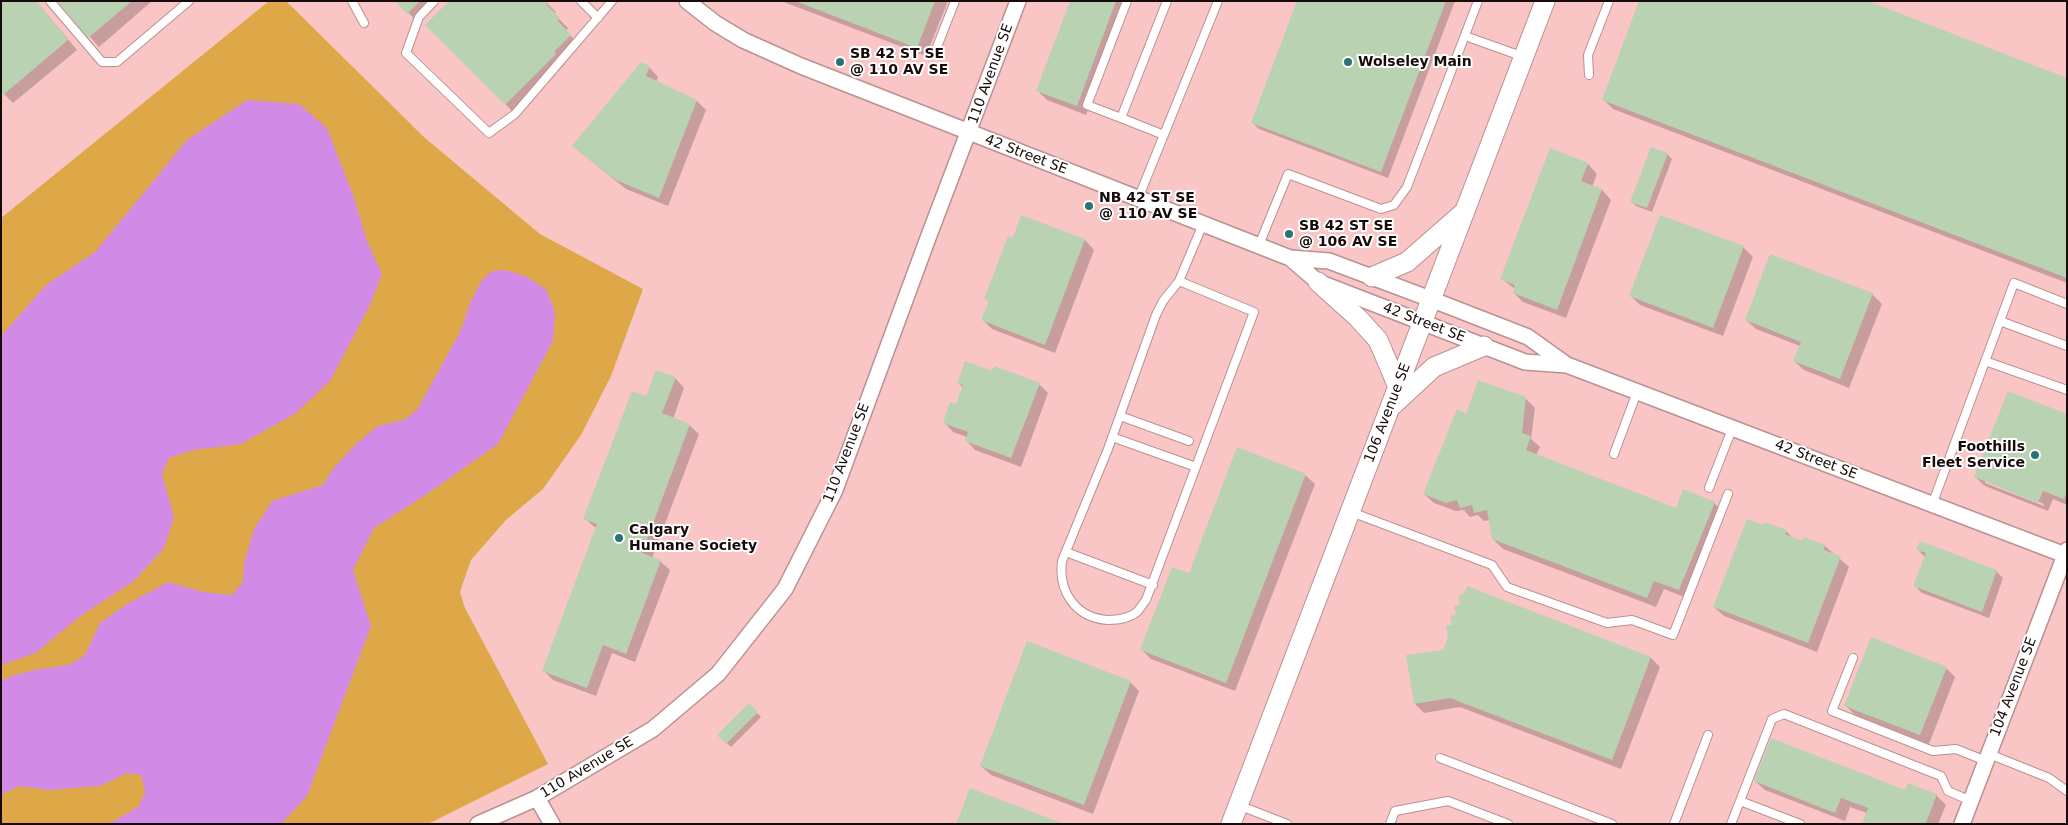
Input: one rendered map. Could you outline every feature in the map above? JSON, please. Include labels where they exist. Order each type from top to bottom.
[{"type":"street","name":"42 Street SE","points":[[687,1],[715,23],[743,40],[801,66],[1259,245],[1290,258],[1318,282],[1525,362],[1567,366],[2065,556]]},
{"type":"street","name":"110 Avenue SE","points":[[478,824],[538,798],[653,730],[718,674],[784,589],[835,490],[1018,1]]},
{"type":"street","name":"106 Avenue SE","points":[[1231,824],[1390,407],[1433,300],[1545,1]]},
{"type":"street","points":[[1372,277],[1407,262],[1466,210]]},
{"type":"street","name":"42 Street SE","points":[[1290,258],[1329,261],[1528,337],[1567,366]]},
{"type":"street","points":[[1318,282],[1358,318],[1378,340],[1398,387]]},
{"type":"street","points":[[1390,407],[1434,367],[1484,346]]},
{"type":"street","name":"104 Avenue SE","points":[[1962,824],[2065,556]]},
{"type":"street","points":[[538,798],[552,824]]},
{"type":"lane","points":[[50,1],[102,62],[117,62],[189,1]]},
{"type":"lane","points":[[352,1],[364,23]]},
{"type":"lane","points":[[434,1],[418,17],[406,53],[489,133],[515,114],[612,1]]},
{"type":"lane","points":[[581,1],[598,18]]},
{"type":"lane","points":[[935,52],[955,1]]},
{"type":"lane","points":[[1127,1],[1087,105],[1164,135]]},
{"type":"lane","points":[[1121,118],[1167,1]]},
{"type":"lane","points":[[1138,198],[1218,1]]},
{"type":"lane","points":[[1259,245],[1288,174],[1381,209],[1394,205],[1406,186],[1478,1]]},
{"type":"lane","points":[[1589,75],[1588,56],[1608,1]]},
{"type":"lane","points":[[1465,36],[1524,57]]},
{"type":"lane","points":[[1179,281],[1254,312],[1146,600],[1137,612],[1120,620],[1095,619],[1076,608],[1065,591],[1060,575],[1062,561],[1112,437],[1156,315],[1163,301],[1179,281],[1203,224]]},
{"type":"lane","points":[[1932,505],[2014,283],[2067,304]]},
{"type":"lane","points":[[2000,321],[2067,346]]},
{"type":"lane","points":[[1986,361],[2067,390]]},
{"type":"lane","points":[[1614,454],[1637,392]]},
{"type":"lane","points":[[1120,416],[1189,441]]},
{"type":"lane","points":[[1709,488],[1732,428]]},
{"type":"lane","points":[[1112,437],[1196,467]]},
{"type":"lane","points":[[1350,512],[1492,565],[1507,587],[1607,623],[1632,620],[1673,635],[1728,494]]},
{"type":"lane","points":[[1066,552],[1153,585]]},
{"type":"lane","points":[[1853,658],[1832,711],[1933,751],[1956,749],[1988,757],[2049,778],[2067,791]]},
{"type":"lane","points":[[1731,824],[1772,719],[1784,714],[1941,776],[1948,791],[1971,801]]},
{"type":"lane","points":[[1674,824],[1708,735]]},
{"type":"lane","points":[[1440,758],[1612,824]]},
{"type":"lane","points":[[1390,824],[1395,811],[1448,801],[1508,824]]},
{"type":"lane","points":[[1740,801],[1800,824]]},
{"type":"lane","points":[[1238,806],[1287,824]]},
{"type":"shaded area","points":[[1,1],[269,1],[1,218]]},
{"type":"shaded area","points":[[269,1],[286,1],[425,138],[540,234],[643,289],[611,376],[581,435],[543,489],[506,520],[471,560],[460,592],[465,608],[548,764],[428,824],[1,824],[1,218]]},
{"type":"shaded area","points":[[286,1],[2067,1],[2067,824],[428,824],[547,764],[465,608],[460,592],[471,560],[506,520],[543,489],[643,289],[540,234],[425,138]]},
{"type":"shaded area","points":[[247,100],[299,104],[327,128],[353,195],[367,241],[382,274],[369,307],[330,381],[296,413],[241,444],[193,450],[169,458],[162,474],[174,517],[164,548],[134,581],[79,617],[36,653],[1,665],[1,336],[46,285],[95,252],[187,140]]},
{"type":"shaded area","points":[[505,270],[525,276],[546,289],[555,312],[553,341],[498,444],[424,496],[374,528],[353,570],[371,626],[307,796],[281,824],[106,824],[139,806],[145,791],[141,775],[127,773],[100,786],[48,790],[19,786],[1,795],[1,681],[11,676],[39,669],[69,665],[85,655],[100,623],[127,604],[168,582],[203,592],[232,595],[243,582],[244,563],[254,529],[272,501],[323,485],[332,470],[357,443],[378,426],[404,420],[417,410],[460,332],[471,301],[482,280],[492,271]]},
{"type":"building","points":[[1,1],[36,1],[68,40],[3,95],[1,93]]},
{"type":"building","points":[[57,1],[132,1],[88,38]]},
{"type":"building","points":[[395,1],[420,1],[407,14]]},
{"type":"building","points":[[449,1],[547,1],[546,4],[559,17],[558,21],[571,35],[554,52],[556,54],[505,105],[425,25]]},
{"type":"building","points":[[795,1],[935,1],[917,48]]},
{"type":"building","points":[[1070,1],[1116,1],[1077,106],[1036,91]]},
{"type":"building","name":"Wolseley Main","points":[[1297,1],[1446,1],[1381,172],[1251,123]]},
{"type":"building","points":[[1639,1],[1868,1],[2067,78],[2067,278],[1602,100]]},
{"type":"building","points":[[641,62],[650,66],[646,76],[697,100],[659,198],[616,180],[572,146]]},
{"type":"building","points":[[1651,147],[1668,153],[1647,208],[1630,202]]},
{"type":"building","points":[[1550,148],[1588,163],[1581,181],[1602,189],[1557,310],[1513,293],[1515,285],[1500,279]]},
{"type":"building","points":[[1021,215],[1085,239],[1045,345],[981,320],[989,301],[984,299],[1008,236],[1013,238]]},
{"type":"building","points":[[1660,215],[1744,246],[1713,328],[1629,296]]},
{"type":"building","points":[[1770,254],[1873,293],[1840,379],[1793,361],[1801,342],[1745,320]]},
{"type":"building","points":[[965,361],[992,371],[994,366],[1040,383],[1011,458],[965,441],[968,432],[943,423],[950,402],[956,404],[963,385],[957,383]]},
{"type":"building","name":"Calgary Humane Society","points":[[656,370],[676,377],[662,413],[690,424],[642,553],[661,560],[626,654],[603,645],[587,688],[542,671],[597,524],[583,519],[632,391],[646,396]]},
{"type":"building","points":[[1478,380],[1526,397],[1522,433],[1531,436],[1526,450],[1676,508],[1683,489],[1715,502],[1679,590],[1654,581],[1647,598],[1492,539],[1487,510],[1474,513],[1472,505],[1460,508],[1457,500],[1446,503],[1423,494],[1457,409],[1466,414]]},
{"type":"building","points":[[2008,391],[2067,414],[2067,491],[2064,499],[2043,491],[2038,503],[1974,477]]},
{"type":"building","points":[[1237,447],[1306,474],[1226,683],[1140,650],[1172,567],[1189,573]]},
{"type":"building","points":[[1747,519],[1764,525],[1765,522],[1787,530],[1785,534],[1802,541],[1804,537],[1825,545],[1824,550],[1841,556],[1808,643],[1713,607]]},
{"type":"building","points":[[1920,541],[1997,570],[1982,612],[1913,586],[1926,553],[1916,550]]},
{"type":"building","points":[[1467,586],[1651,657],[1612,760],[1450,698],[1414,704],[1406,655],[1443,650],[1448,637],[1446,626],[1452,625],[1450,616],[1456,615],[1454,606],[1460,604],[1458,595],[1464,594]]},
{"type":"building","points":[[1871,637],[1947,667],[1920,735],[1844,706]]},
{"type":"building","points":[[1027,641],[1131,681],[1084,805],[980,766]]},
{"type":"building","points":[[749,703],[758,712],[726,744],[717,735]]},
{"type":"building","points":[[1771,738],[1905,790],[1908,783],[1937,794],[1926,823],[1862,824],[1868,808],[1841,798],[1835,813],[1754,781]]},
{"type":"building","points":[[970,788],[1064,824],[956,824]]},
{"type":"place","name":"SB 42 ST SE @ 110 AV SE","points":[[840,62]]},
{"type":"place","name":"Wolseley Main","points":[[1348,62]]},
{"type":"place","name":"NB 42 ST SE @ 110 AV SE","points":[[1089,206]]},
{"type":"place","name":"SB 42 ST SE @ 106 AV SE","points":[[1289,234]]},
{"type":"place","name":"Foothills Fleet Service","points":[[2035,455]]},
{"type":"place","name":"Calgary Humane Society","points":[[619,538]]}]
